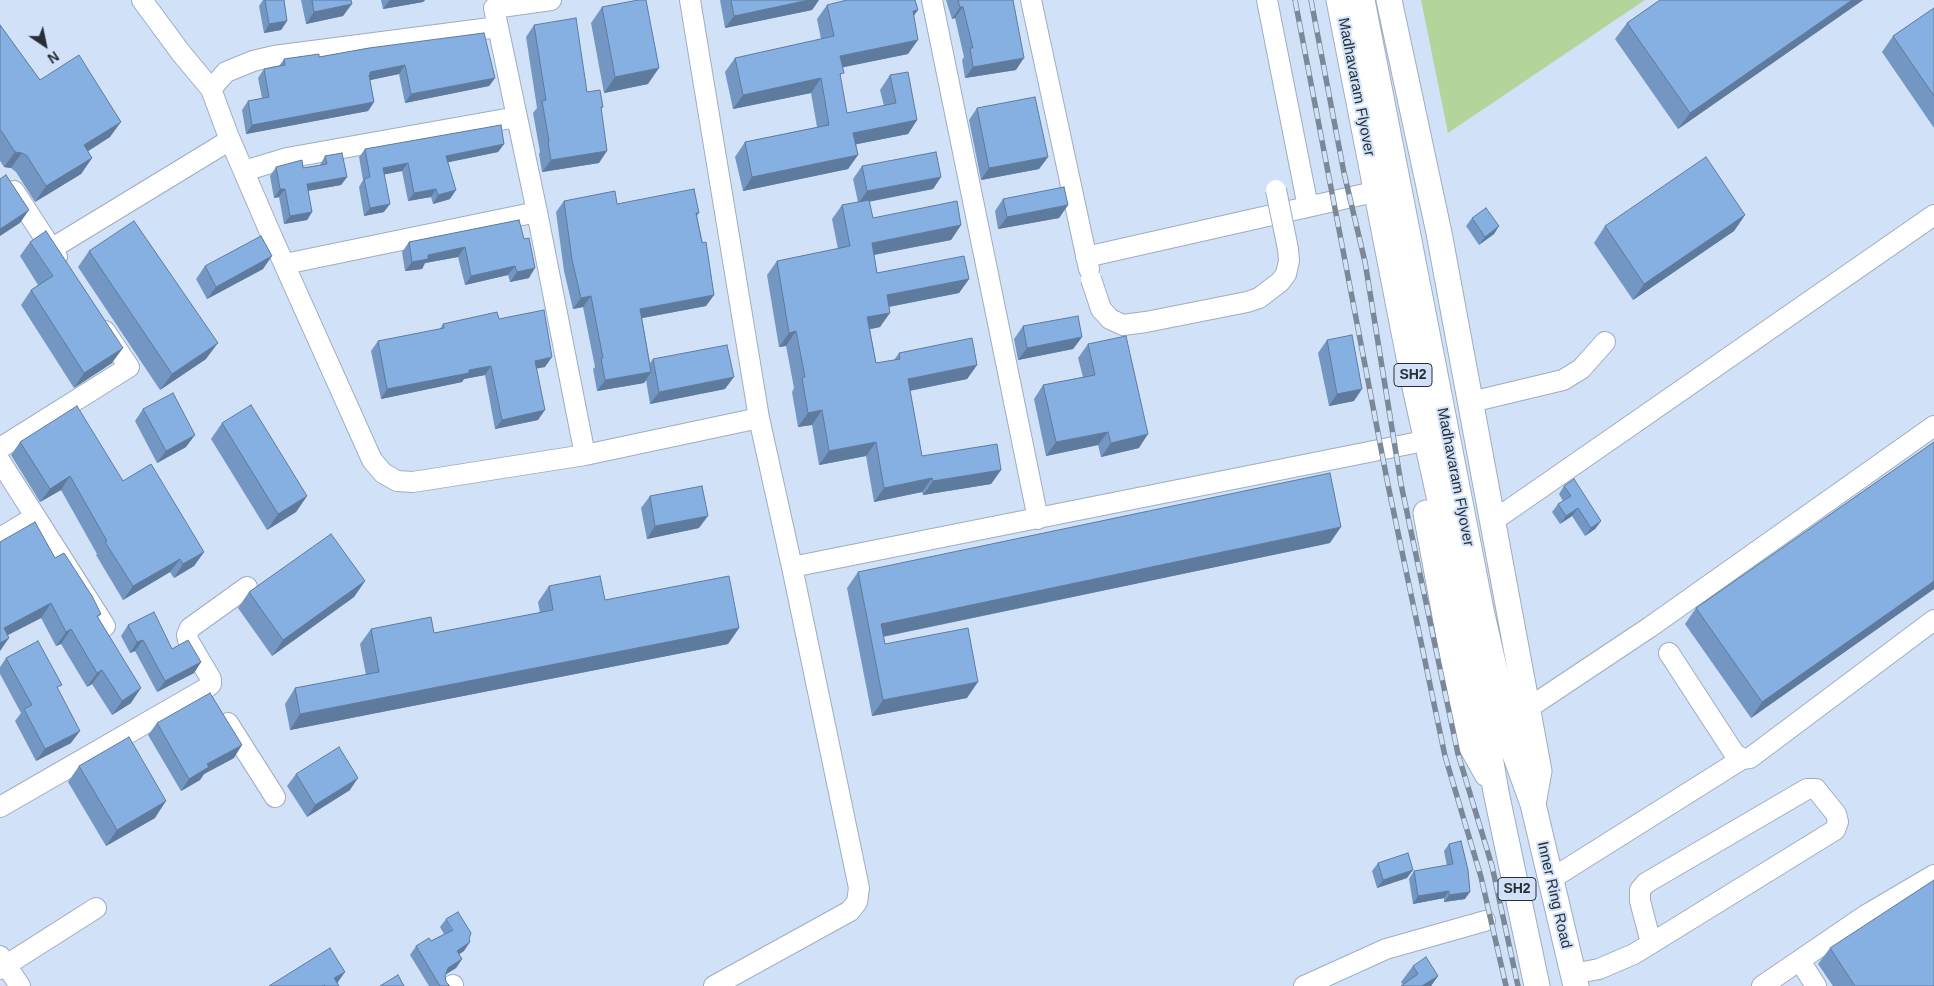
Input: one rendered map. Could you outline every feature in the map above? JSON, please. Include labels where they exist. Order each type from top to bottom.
[{"type":"main road","points":[[1323,0],[1365,194],[1414,443],[1468,740],[1496,792]]},
{"type":"main road","name":"Madhavaram Flyover","points":[[1339,0],[1413,378],[1468,627],[1501,747],[1533,804]]},
{"type":"main road","name":"Madhavaram Flyover","points":[[1362,0],[1481,610],[1501,747],[1496,792]]},
{"type":"main road","points":[[1389,0],[1439,232],[1539,771],[1533,804]]},
{"type":"main road","name":"SH2","points":[[1496,792],[1537,986]]},
{"type":"main road","name":"Inner Ring Road","points":[[1533,804],[1574,980]]},
{"type":"street","points":[[142,0],[181,53],[211,88],[230,140],[364,445],[372,460],[383,473],[397,481],[413,482],[585,455],[759,418]]},
{"type":"street","points":[[551,0],[494,8],[538,212],[585,455]]},
{"type":"street","points":[[690,0],[759,418],[859,888],[856,902],[844,916],[714,986]]},
{"type":"street","points":[[932,0],[1038,519]]},
{"type":"street","points":[[1031,0],[1091,278],[1101,310],[1110,319],[1123,325],[1192,313],[1260,298],[1280,282],[1286,274],[1289,261],[1276,190]]},
{"type":"street","points":[[1267,0],[1308,207]]},
{"type":"street","points":[[211,88],[226,72],[253,60],[498,27]]},
{"type":"street","points":[[244,171],[287,158],[517,117]]},
{"type":"street","points":[[51,248],[230,140]]},
{"type":"street","points":[[6,179],[67,272]]},
{"type":"street","points":[[1086,257],[1365,194]]},
{"type":"street","points":[[285,264],[538,212]]},
{"type":"street","points":[[1493,521],[1934,215]]},
{"type":"street","points":[[0,448],[129,367],[93,312]]},
{"type":"street","points":[[1471,402],[1563,380],[1581,369],[1605,342]]},
{"type":"street","points":[[1527,709],[1650,627],[1934,426]]},
{"type":"street","points":[[792,567],[1414,443]]},
{"type":"street","points":[[0,461],[105,626]]},
{"type":"street","points":[[0,538],[35,517]]},
{"type":"street","points":[[0,807],[206,689],[211,684],[211,680],[187,635],[190,628],[247,587]]},
{"type":"street","points":[[1551,879],[1742,760],[1750,758],[1934,620]]},
{"type":"street","points":[[1669,653],[1734,753],[1742,760]]},
{"type":"street","points":[[206,689],[276,797]]},
{"type":"street","points":[[1574,980],[1634,954],[1652,943],[1834,830],[1838,822],[1836,814],[1816,789],[1807,789],[1646,883],[1640,890],[1640,901],[1652,943]]},
{"type":"street","points":[[1762,986],[1866,915],[1934,875]]},
{"type":"street","points":[[20,986],[2,963],[96,908]]},
{"type":"street","points":[[1304,986],[1386,949],[1485,921]]},
{"type":"street","points":[[1800,961],[1816,986]]},
{"type":"green space","points":[[1421,0],[1645,0],[1448,133]]},
{"type":"building","points":[[265,0],[284,0],[287,21],[269,24]]},
{"type":"building","points":[[312,0],[351,0],[352,4],[314,12]]},
{"type":"building","points":[[646,0],[659,68],[615,77],[602,7]]},
{"type":"building","points":[[731,0],[809,0],[734,16]]},
{"type":"building","points":[[847,0],[915,0],[918,10],[913,11],[918,40],[840,56],[844,73],[840,74],[847,113],[896,103],[890,75],[908,72],[917,120],[853,133],[858,155],[752,177],[745,142],[829,125],[821,78],[743,95],[735,58],[834,36],[827,5]]},
{"type":"building","points":[[958,0],[1013,0],[1024,58],[973,67],[970,48],[973,48],[963,7],[960,7]]},
{"type":"building","points":[[1660,0],[1852,0],[1690,113],[1627,23]]},
{"type":"building","points":[[1934,8],[1934,96],[1893,36]]},
{"type":"building","points":[[576,18],[587,92],[600,90],[607,151],[551,160],[542,101],[546,100],[534,25]]},
{"type":"building","points":[[0,25],[40,80],[79,55],[121,122],[84,145],[92,158],[46,186],[27,156],[15,152],[0,129]]},
{"type":"building","points":[[484,33],[495,78],[411,94],[405,65],[370,72],[374,102],[252,125],[248,101],[269,97],[264,69],[285,65],[284,59],[319,54],[319,57],[369,48]]},
{"type":"building","points":[[1035,97],[1048,157],[989,168],[977,108]]},
{"type":"building","points":[[501,125],[504,144],[446,156],[456,190],[438,195],[436,189],[414,193],[408,163],[383,168],[390,204],[370,208],[364,179],[370,177],[365,149]]},
{"type":"building","points":[[936,152],[941,177],[867,191],[862,166]]},
{"type":"building","points":[[342,153],[347,177],[307,184],[312,212],[290,216],[285,189],[280,189],[276,167],[302,160],[303,168],[327,164],[325,156]]},
{"type":"building","points":[[1706,157],[1745,215],[1644,284],[1605,226]]},
{"type":"building","points":[[6,175],[29,210],[0,229],[0,179]]},
{"type":"building","points":[[1064,187],[1068,205],[1007,217],[1003,199]]},
{"type":"building","points":[[694,189],[699,213],[696,213],[702,243],[706,242],[714,295],[640,309],[651,372],[605,380],[601,358],[603,358],[591,296],[581,298],[572,260],[564,201],[615,191],[617,204]]},
{"type":"building","points":[[869,200],[873,218],[957,201],[961,225],[872,243],[877,273],[964,256],[969,279],[887,295],[890,313],[867,317],[876,363],[900,359],[899,353],[972,338],[977,365],[908,379],[922,456],[997,444],[1001,470],[933,481],[932,478],[884,488],[876,442],[829,451],[822,410],[808,413],[802,378],[805,377],[796,331],[789,333],[777,261],[850,246],[842,205]]},
{"type":"building","points":[[1486,208],[1499,226],[1485,237],[1472,218]]},
{"type":"building","points":[[519,220],[524,239],[529,238],[535,268],[517,272],[515,266],[471,276],[465,247],[428,255],[428,259],[412,262],[409,242]]},
{"type":"building","points":[[134,221],[218,343],[172,374],[89,251]]},
{"type":"building","points":[[46,231],[123,348],[84,373],[31,290],[53,276],[30,242]]},
{"type":"building","points":[[261,236],[272,256],[216,287],[205,266]]},
{"type":"building","points":[[544,310],[552,357],[535,361],[545,410],[502,420],[491,366],[469,370],[469,373],[387,389],[378,341],[444,328],[443,324],[497,312],[499,319]]},
{"type":"building","points":[[1078,316],[1082,337],[1027,348],[1023,326]]},
{"type":"building","points":[[1352,335],[1362,389],[1337,394],[1327,340]]},
{"type":"building","points":[[1126,336],[1148,434],[1111,443],[1108,432],[1056,442],[1043,385],[1095,375],[1088,344]]},
{"type":"building","points":[[727,345],[734,377],[659,392],[653,359]]},
{"type":"building","points":[[173,393],[195,435],[166,451],[143,409]]},
{"type":"building","points":[[251,405],[307,496],[278,514],[222,423]]},
{"type":"building","points":[[77,406],[123,481],[151,464],[204,552],[183,564],[180,559],[133,586],[105,542],[107,541],[70,476],[50,489],[20,442]]},
{"type":"building","points":[[1934,442],[1934,581],[1762,702],[1696,608]]},
{"type":"building","points":[[1330,473],[1341,527],[881,624],[885,644],[968,628],[978,682],[883,700],[858,572]]},
{"type":"building","points":[[1574,479],[1601,521],[1591,528],[1578,508],[1566,516],[1558,504],[1571,496],[1564,486]]},
{"type":"building","points":[[702,486],[708,516],[655,526],[650,496]]},
{"type":"building","points":[[35,522],[55,558],[64,553],[92,596],[101,614],[97,616],[141,688],[122,701],[102,670],[97,673],[71,629],[66,632],[51,603],[4,628],[9,638],[0,643],[0,542]]},
{"type":"building","points":[[331,534],[365,581],[283,640],[249,592]]},
{"type":"building","points":[[600,576],[605,600],[729,576],[739,628],[300,714],[295,688],[379,672],[371,629],[431,617],[434,633],[553,610],[549,586]]},
{"type":"building","points":[[154,612],[172,649],[188,640],[201,662],[165,681],[143,640],[137,642],[128,625]]},
{"type":"building","points":[[38,641],[62,685],[57,687],[80,731],[45,749],[24,709],[32,705],[6,658]]},
{"type":"building","points":[[210,693],[242,745],[207,764],[209,767],[189,779],[157,723]]},
{"type":"building","points":[[129,737],[166,801],[117,830],[79,766]]},
{"type":"building","points":[[339,747],[358,778],[315,805],[296,774]]},
{"type":"building","points":[[1461,841],[1468,870],[1470,892],[1449,895],[1449,891],[1418,896],[1414,871],[1453,864],[1449,844]]},
{"type":"building","points":[[1408,853],[1413,870],[1383,880],[1378,863]]},
{"type":"building","points":[[1934,880],[1934,986],[1855,986],[1830,948]]},
{"type":"building","points":[[458,912],[471,933],[470,942],[457,951],[462,959],[448,968],[445,976],[446,982],[450,986],[440,986],[416,946],[429,938],[431,941],[453,930],[446,919]]},
{"type":"building","points":[[330,948],[345,972],[334,978],[339,986],[269,986]]},
{"type":"building","points":[[1426,957],[1438,976],[1422,986],[1401,986],[1418,974],[1413,966]]},
{"type":"building","points":[[398,975],[404,986],[380,986]]},
{"type":"railway","points":[[1295,0],[1388,485],[1445,756],[1481,877],[1506,986]]},
{"type":"railway","points":[[1311,0],[1344,173],[1365,262],[1401,484],[1458,754],[1492,866],[1518,986]]}]
